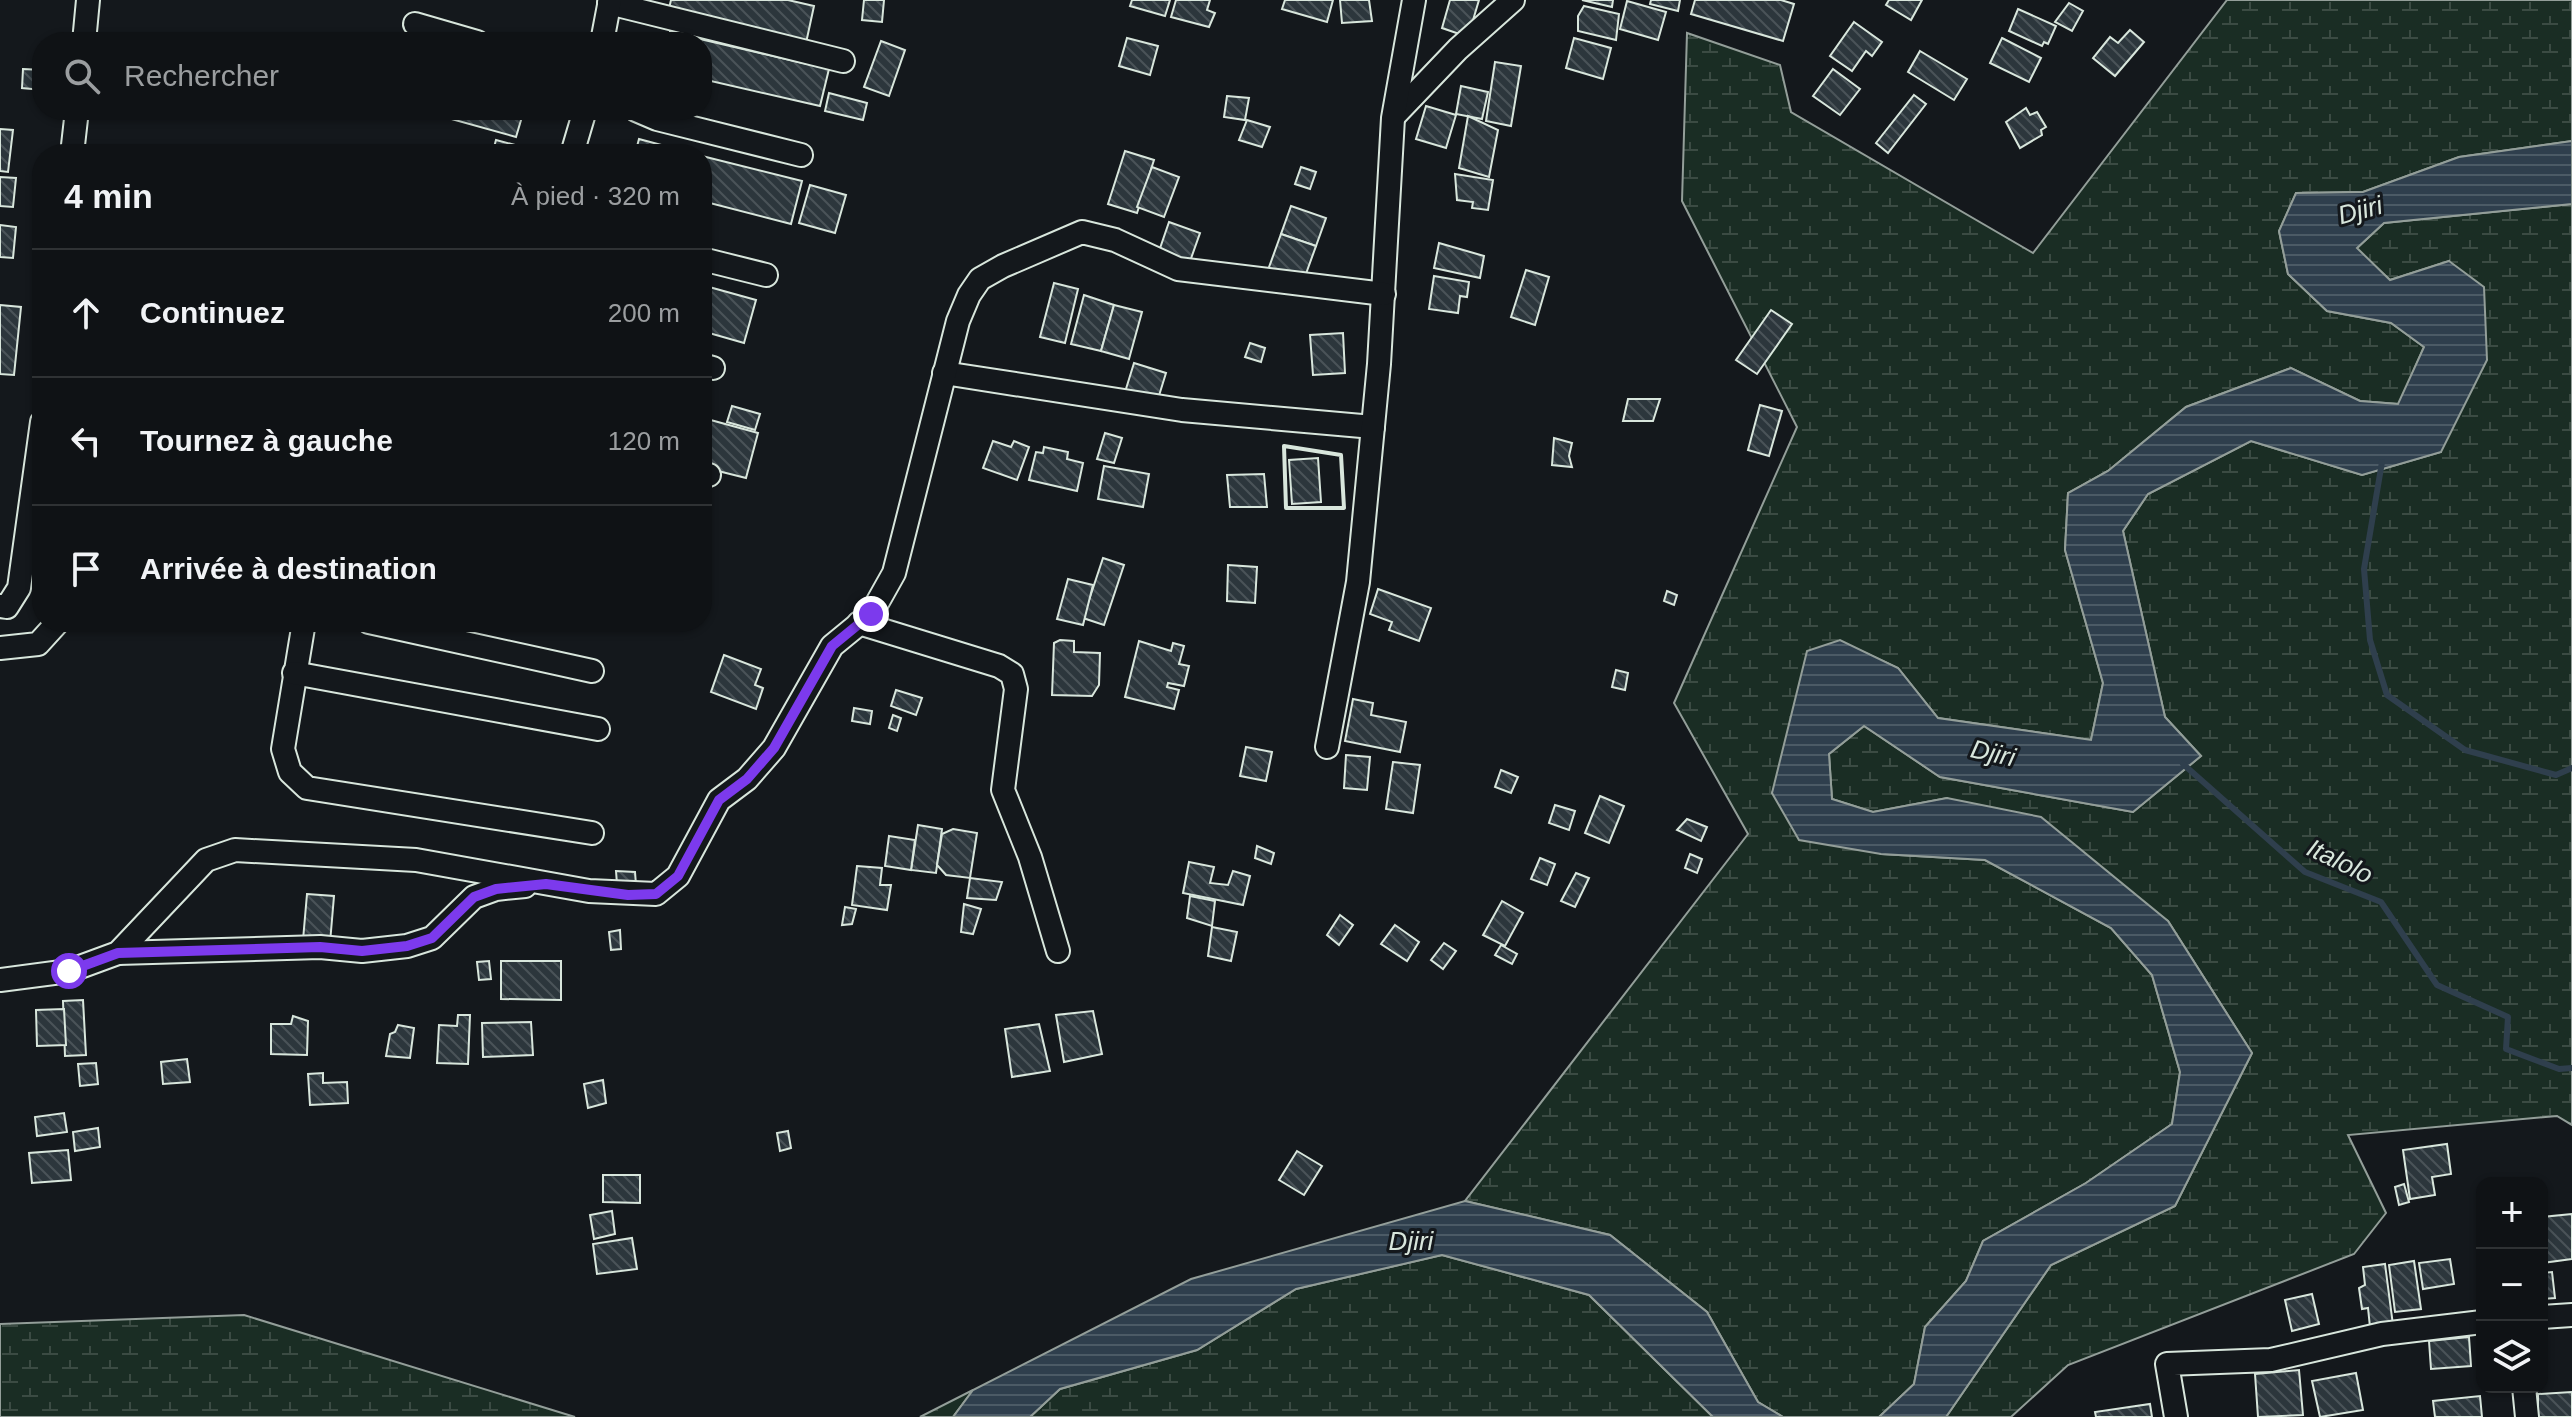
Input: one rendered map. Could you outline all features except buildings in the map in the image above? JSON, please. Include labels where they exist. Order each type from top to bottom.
[{"type":"street","points":[[85,32],[88,0]]},
{"type":"street","points":[[1327,747],[1358,582],[1384,294],[1393,118],[1414,0]]},
{"type":"street","points":[[1393,118],[1407,99],[1513,0]]},
{"type":"street","points":[[604,32],[610,2],[843,61]]},
{"type":"street","points":[[415,24],[443,32]]},
{"type":"street","points":[[73,144],[76,120]]},
{"type":"street","points":[[575,144],[582,120]]},
{"type":"street","points":[[661,120],[801,155]]},
{"type":"street","points":[[118,953],[206,860],[235,850],[416,860],[546,884],[628,895],[656,894],[678,876],[719,800],[747,779],[774,748],[832,646],[885,595],[894,573],[958,321],[980,279],[1003,266],[1082,232],[1115,240],[1178,269],[1384,294]]},
{"type":"street","points":[[712,262],[766,275]]},
{"type":"street","points":[[944,373],[1182,410],[1373,427]]},
{"type":"street","points":[[0,606],[7,607],[19,588],[32,494]]},
{"type":"street","points":[[859,623],[999,666],[1012,674],[1016,689],[1003,790],[1030,857],[1058,951]]},
{"type":"street","points":[[0,648],[38,644],[49,632]]},
{"type":"street","points":[[302,632],[283,749],[290,772],[307,788],[592,833]]},
{"type":"street","points":[[415,632],[592,671]]},
{"type":"street","points":[[294,673],[598,729]]},
{"type":"street","points":[[0,980],[69,971],[118,953],[320,947],[362,951],[407,946],[432,938],[474,897],[496,889],[546,884]]},
{"type":"street","points":[[2548,1317],[2572,1315]]},
{"type":"street","points":[[2176,1417],[2167,1364],[2271,1360],[2382,1334],[2476,1323]]},
{"type":"street","points":[[2525,1393],[2527,1417]]},
{"type":"green space","points":[[2227,0],[2572,0],[2572,141],[2459,157],[2363,192],[2296,193],[2279,231],[2288,274],[2327,311],[2391,323],[2424,347],[2399,404],[2360,401],[2291,368],[2186,407],[2108,471],[2068,493],[2065,550],[2103,683],[2091,740],[1938,718],[1898,668],[1840,641],[1772,793],[1881,854],[1985,860],[2111,928],[2152,975],[2180,1072],[2172,1124],[2086,1183],[1983,1241],[1966,1281],[1925,1327],[1914,1384],[1879,1417],[1783,1417],[1758,1402],[1707,1312],[1610,1235],[1465,1201],[1748,834],[1674,703],[1797,427],[1682,201],[1687,33],[1780,65],[1791,112],[2033,253]]},
{"type":"green space","points":[[2572,204],[2572,1125],[2557,1116],[2348,1135],[2386,1213],[2354,1254],[2068,1365],[2011,1417],[1946,1417],[2051,1265],[2175,1206],[2252,1053],[2168,921],[1947,798],[1873,812],[1832,799],[1829,754],[1864,726],[1940,777],[2133,812],[2201,756],[2165,717],[2123,531],[2148,494],[2251,441],[2362,475],[2441,452],[2449,261],[2390,280],[2356,249],[2384,223]]},
{"type":"green space","points":[[1442,1255],[1589,1295],[1713,1417],[1030,1417],[1060,1389],[1197,1350],[1296,1289]]},
{"type":"green space","points":[[244,1315],[575,1417],[0,1417],[0,1324]]},
{"type":"green space","points":[[973,1390],[953,1417],[920,1417]]},
{"type":"water","name":"Djiri","points":[[2572,141],[2572,204],[2384,223],[2357,248],[2390,280],[2449,261],[2484,287],[2487,360],[2441,452],[2362,475],[2251,441],[2148,494],[2123,531],[2165,717],[2201,756],[2133,812],[1940,777],[1864,726],[1829,754],[1832,799],[1873,812],[1947,798],[2041,817],[2168,921],[2252,1053],[2175,1206],[2051,1265],[1946,1417],[1879,1417],[1914,1384],[1925,1327],[1966,1281],[1983,1241],[2086,1183],[2172,1124],[2180,1072],[2152,975],[2111,928],[1985,860],[1881,854],[1799,840],[1772,793],[1807,651],[1840,640],[1898,668],[1938,718],[2091,740],[2103,683],[2065,550],[2068,493],[2108,471],[2186,407],[2291,368],[2360,401],[2398,404],[2424,347],[2391,323],[2327,311],[2288,274],[2279,231],[2296,193],[2363,192],[2459,157]]},
{"type":"water","name":"Djiri","points":[[1465,1201],[1610,1235],[1707,1312],[1758,1402],[1783,1417],[1713,1417],[1589,1295],[1442,1255],[1296,1289],[1197,1350],[1060,1389],[1030,1417],[953,1417],[973,1390],[1191,1279]]},
{"type":"waterway","points":[[2382,462],[2364,569],[2370,640],[2387,695],[2465,750],[2556,775],[2572,768]]},
{"type":"waterway","name":"Italolo","points":[[2183,764],[2305,872],[2381,902],[2437,985],[2508,1017],[2506,1049],[2559,1069],[2572,1068]]},
{"type":"wall","points":[[1284,446],[1341,455],[1344,508],[1286,508],[1284,446]]},
{"type":"route","points":[[69,971],[96,964],[118,953],[206,949],[271,951],[305,947],[362,951],[407,946],[432,938],[474,897],[496,889],[546,884],[628,895],[656,894],[678,876],[719,800],[747,779],[774,748],[832,646],[871,614]]}]
